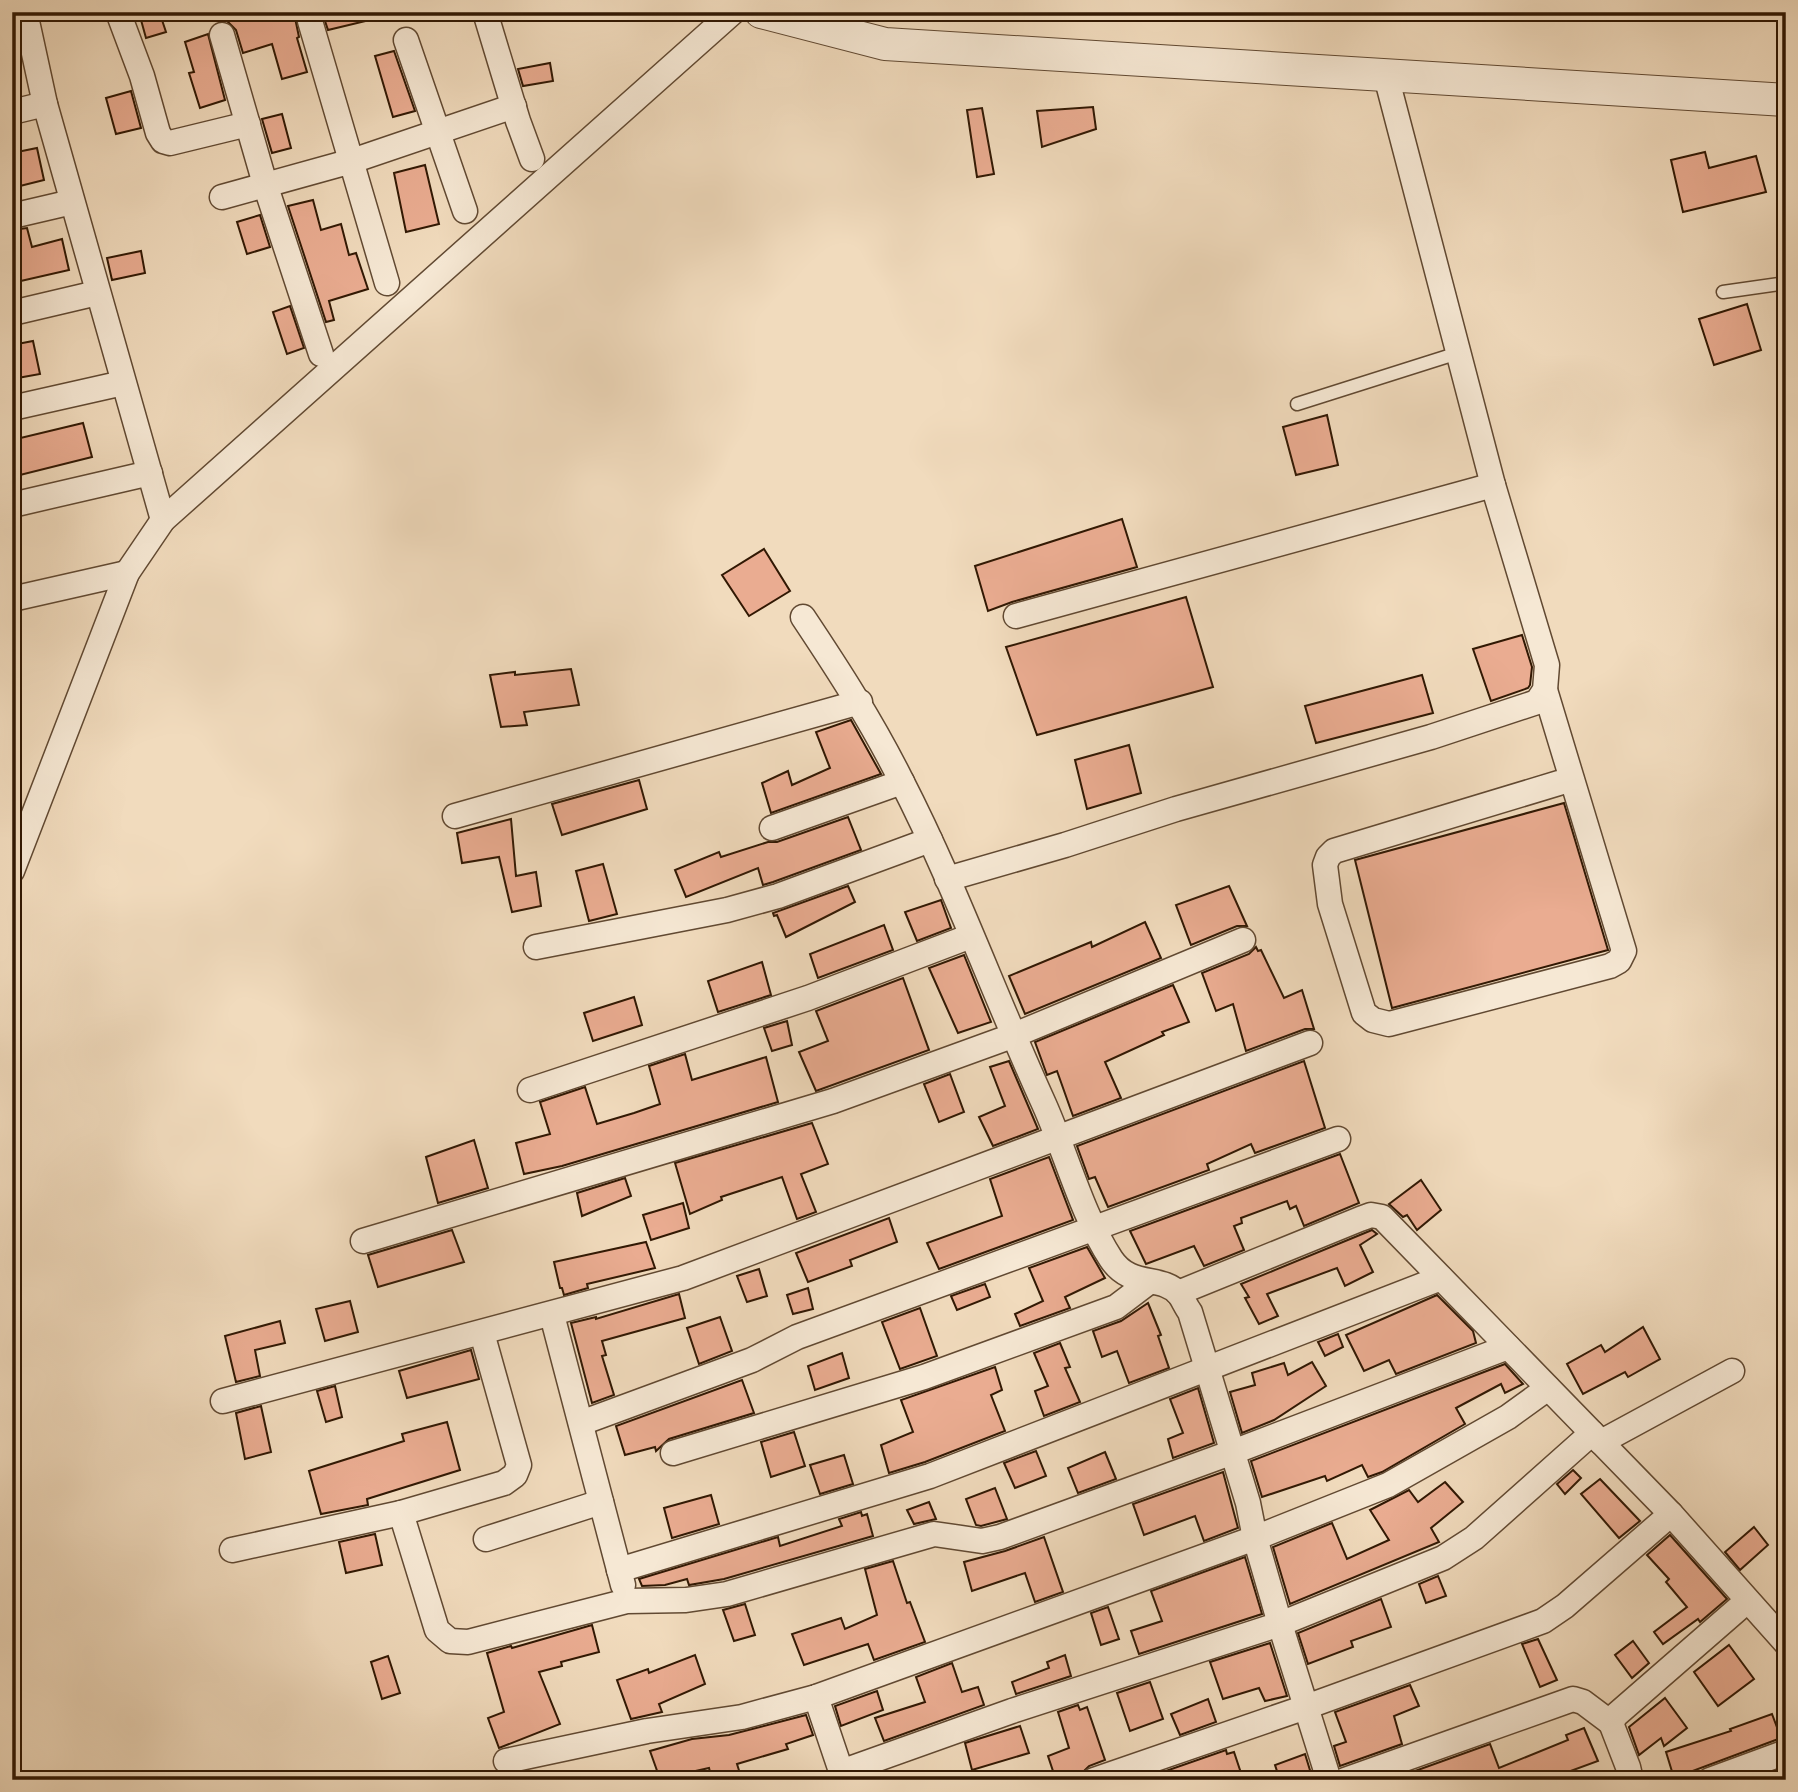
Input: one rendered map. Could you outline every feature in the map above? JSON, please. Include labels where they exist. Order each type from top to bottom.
[{"type":"street","points":[[118,12],[163,141],[170,143],[192,139],[248,124]]},
{"type":"street","points":[[485,12],[532,159]]},
{"type":"street","points":[[12,871],[127,573],[163,520],[733,12]]},
{"type":"street","points":[[761,12],[885,44],[1786,100]]},
{"type":"street","points":[[21,14],[97,293],[163,520]]},
{"type":"street","points":[[310,21],[387,283]]},
{"type":"street","points":[[222,35],[265,184],[321,354]]},
{"type":"street","points":[[406,40],[465,211]]},
{"type":"street","points":[[1386,76],[1493,485],[1547,665],[1545,690],[1572,779],[1623,951],[1619,961],[1610,967],[1389,1024],[1373,1020],[1364,1013],[1330,904],[1325,865],[1328,857],[1334,851],[1572,779]]},
{"type":"street","points":[[12,112],[45,104]]},
{"type":"street","points":[[222,197],[352,161],[513,106]]},
{"type":"street","points":[[12,216],[72,202]]},
{"type":"street","points":[[12,313],[97,293]]},
{"type":"street","points":[[12,408],[123,383]]},
{"type":"street","points":[[12,505],[150,473]]},
{"type":"street","points":[[1016,616],[1493,485]]},
{"type":"street","points":[[12,599],[127,573]]},
{"type":"street","points":[[803,617],[860,702],[930,840],[1012,1036],[1059,1138],[1094,1227],[1112,1261],[1126,1276],[1168,1286],[1178,1293],[1190,1312],[1248,1503],[1255,1538],[1280,1624],[1329,1780]]},
{"type":"street","points":[[947,878],[1065,845],[1176,809],[1431,737],[1537,702],[1545,690]]},
{"type":"street","points":[[455,816],[860,702]]},
{"type":"street","points":[[772,828],[902,782]]},
{"type":"street","points":[[536,947],[727,910],[778,896],[930,840]]},
{"type":"street","points":[[530,1090],[808,998],[971,936]]},
{"type":"street","points":[[363,1241],[833,1101],[1012,1036],[1243,940]]},
{"type":"street","points":[[223,1401],[683,1278],[1310,1043]]},
{"type":"street","points":[[581,1423],[752,1360],[797,1337],[1338,1139]]},
{"type":"street","points":[[1178,1293],[1371,1215],[1382,1217],[1671,1514],[1786,1643]]},
{"type":"street","points":[[619,1570],[930,1476],[1441,1278]]},
{"type":"street","points":[[673,1453],[936,1373],[1116,1307],[1149,1282]]},
{"type":"street","points":[[552,1315],[627,1601]]},
{"type":"street","points":[[232,1550],[401,1513],[504,1483],[514,1475],[519,1465],[482,1333]]},
{"type":"street","points":[[401,1513],[437,1630],[450,1642],[468,1642],[627,1601],[686,1600],[727,1594],[934,1534],[982,1541],[1000,1537],[1508,1348]]},
{"type":"street","points":[[816,1697],[843,1776],[1012,1712],[1280,1624],[1443,1558],[1474,1538],[1596,1438],[1732,1371]]},
{"type":"street","points":[[506,1761],[647,1731],[742,1717],[816,1697],[1255,1538],[1388,1485],[1508,1417],[1548,1388]]},
{"type":"street","points":[[486,1539],[601,1502]]},
{"type":"street","points":[[1094,1780],[1543,1621],[1565,1606],[1671,1514]]},
{"type":"street","points":[[1611,1723],[1616,1715],[1747,1601]]},
{"type":"street","points":[[1346,1780],[1573,1699],[1583,1702],[1611,1723],[1628,1767],[1630,1780]]},
{"type":"street","points":[[1710,1780],[1786,1752]]},
{"type":"lane","points":[[1723,292],[1786,283]]},
{"type":"lane","points":[[1297,404],[1458,353]]},
{"type":"building","points":[[224,12],[260,12],[262,19],[286,12],[298,12],[295,18],[297,38],[307,72],[282,79],[272,44],[243,53],[236,30],[227,21]]},
{"type":"building","points":[[322,12],[374,12],[374,19],[328,30]]},
{"type":"building","points":[[160,14],[166,32],[146,38],[141,20]]},
{"type":"building","points":[[208,34],[225,100],[200,108],[189,73],[194,72],[185,42]]},
{"type":"building","points":[[394,51],[415,111],[393,117],[375,56]]},
{"type":"building","points":[[550,63],[553,81],[523,86],[518,69]]},
{"type":"building","points":[[131,91],[141,128],[116,134],[106,98]]},
{"type":"building","points":[[1093,107],[1096,129],[1042,147],[1037,111]]},
{"type":"building","points":[[982,108],[994,174],[977,177],[967,110]]},
{"type":"building","points":[[282,114],[291,148],[272,153],[262,119]]},
{"type":"building","points":[[37,148],[44,180],[12,188],[12,153]]},
{"type":"building","points":[[1705,152],[1709,168],[1756,156],[1766,192],[1683,212],[1671,160]]},
{"type":"building","points":[[425,165],[439,224],[406,232],[394,173]]},
{"type":"building","points":[[313,200],[321,230],[341,224],[349,255],[356,253],[368,289],[329,301],[334,320],[326,322],[288,206]]},
{"type":"building","points":[[260,215],[270,247],[247,254],[237,222]]},
{"type":"building","points":[[27,228],[32,247],[62,239],[69,270],[12,283],[12,230]]},
{"type":"building","points":[[141,251],[145,273],[112,280],[107,258]]},
{"type":"building","points":[[1747,304],[1761,350],[1714,365],[1699,319]]},
{"type":"building","points":[[290,306],[304,348],[287,354],[273,312]]},
{"type":"building","points":[[33,341],[40,374],[12,379],[12,345]]},
{"type":"building","points":[[1327,415],[1338,465],[1296,475],[1283,427]]},
{"type":"building","points":[[83,423],[92,457],[12,477],[12,440]]},
{"type":"building","points":[[1122,519],[1137,567],[988,611],[975,566]]},
{"type":"building","points":[[764,549],[790,591],[749,616],[722,575]]},
{"type":"building","points":[[1186,597],[1213,687],[1037,735],[1006,647]]},
{"type":"building","points":[[1522,635],[1532,667],[1530,685],[1491,701],[1473,649]]},
{"type":"building","points":[[571,669],[579,705],[524,712],[527,725],[501,727],[490,675]]},
{"type":"building","points":[[1422,675],[1433,713],[1316,743],[1305,706]]},
{"type":"building","points":[[851,720],[881,774],[771,813],[762,783],[788,771],[792,785],[830,768],[816,732]]},
{"type":"building","points":[[1129,745],[1141,793],[1087,809],[1075,760]]},
{"type":"building","points":[[639,780],[647,809],[562,835],[552,804]]},
{"type":"building","points":[[1564,803],[1608,950],[1392,1008],[1355,860]]},
{"type":"building","points":[[848,817],[861,850],[773,882],[763,885],[758,868],[686,897],[675,870],[719,852],[721,857],[768,842],[777,842]]},
{"type":"building","points":[[511,819],[516,876],[536,872],[541,906],[512,912],[499,857],[462,863],[457,833]]},
{"type":"building","points":[[603,864],[617,914],[589,921],[576,871]]},
{"type":"building","points":[[848,886],[855,902],[786,937],[777,915],[774,916],[773,913]]},
{"type":"building","points":[[1229,886],[1247,926],[1237,926],[1191,945],[1176,905]]},
{"type":"building","points":[[941,900],[951,928],[917,941],[905,912]]},
{"type":"building","points":[[1145,922],[1161,958],[1025,1014],[1009,976],[1091,942],[1092,947]]},
{"type":"building","points":[[884,925],[893,950],[818,978],[810,954]]},
{"type":"building","points":[[1256,947],[1258,951],[1261,950],[1284,998],[1302,990],[1314,1029],[1305,1029],[1246,1051],[1233,1004],[1216,1011],[1202,973],[1249,954]]},
{"type":"building","points":[[964,955],[991,1022],[958,1033],[929,968]]},
{"type":"building","points":[[762,962],[771,995],[718,1012],[708,981]]},
{"type":"building","points":[[903,978],[929,1050],[816,1091],[799,1052],[828,1041],[816,1011]]},
{"type":"building","points":[[1173,985],[1189,1022],[1162,1032],[1164,1035],[1105,1062],[1121,1098],[1073,1116],[1057,1071],[1047,1075],[1035,1042]]},
{"type":"building","points":[[634,997],[642,1025],[593,1041],[584,1013]]},
{"type":"building","points":[[787,1021],[792,1045],[772,1051],[764,1028]]},
{"type":"building","points":[[685,1054],[692,1080],[766,1057],[778,1102],[562,1166],[524,1174],[516,1143],[550,1134],[540,1102],[585,1087],[597,1124],[634,1113],[660,1104],[649,1066]]},
{"type":"building","points":[[1009,1061],[1038,1129],[993,1146],[979,1117],[1005,1106],[990,1067]]},
{"type":"building","points":[[1304,1061],[1325,1128],[1255,1153],[1251,1144],[1207,1164],[1209,1170],[1108,1207],[1095,1177],[1089,1179],[1077,1146]]},
{"type":"building","points":[[950,1074],[964,1112],[939,1122],[924,1084]]},
{"type":"building","points":[[812,1123],[828,1164],[801,1174],[816,1212],[797,1219],[782,1177],[721,1197],[722,1200],[690,1214],[675,1163]]},
{"type":"building","points":[[474,1140],[488,1188],[438,1203],[426,1157]]},
{"type":"building","points":[[1340,1154],[1359,1203],[1304,1226],[1296,1206],[1290,1209],[1287,1201],[1241,1218],[1242,1223],[1234,1226],[1244,1250],[1204,1266],[1194,1246],[1146,1264],[1130,1231]]},
{"type":"building","points":[[1049,1157],[1073,1220],[939,1269],[927,1243],[1002,1216],[990,1179]]},
{"type":"building","points":[[625,1178],[631,1196],[582,1216],[577,1193]]},
{"type":"building","points":[[1421,1180],[1441,1210],[1417,1230],[1407,1215],[1403,1217],[1389,1204]]},
{"type":"building","points":[[683,1203],[689,1228],[651,1240],[643,1215]]},
{"type":"building","points":[[889,1218],[897,1242],[850,1260],[852,1266],[808,1282],[796,1253]]},
{"type":"building","points":[[452,1230],[464,1262],[378,1287],[368,1255]]},
{"type":"building","points":[[1372,1230],[1377,1234],[1360,1245],[1373,1272],[1345,1286],[1337,1268],[1267,1294],[1278,1316],[1259,1324],[1241,1284]]},
{"type":"building","points":[[646,1242],[655,1268],[587,1284],[588,1288],[564,1295],[554,1262]]},
{"type":"building","points":[[1087,1247],[1105,1278],[1065,1297],[1070,1308],[1020,1326],[1015,1314],[1043,1301],[1029,1268]]},
{"type":"building","points":[[759,1269],[767,1296],[747,1302],[737,1276]]},
{"type":"building","points":[[985,1284],[990,1297],[957,1310],[951,1296]]},
{"type":"building","points":[[808,1288],[813,1309],[793,1314],[787,1295]]},
{"type":"building","points":[[679,1294],[685,1318],[602,1341],[606,1355],[602,1356],[614,1395],[592,1403],[571,1323],[596,1319]]},
{"type":"building","points":[[1437,1295],[1473,1331],[1476,1343],[1396,1374],[1389,1360],[1364,1371],[1346,1335]]},
{"type":"building","points":[[350,1301],[358,1332],[325,1341],[316,1309]]},
{"type":"building","points":[[1148,1303],[1161,1335],[1158,1336],[1169,1368],[1129,1383],[1117,1351],[1102,1357],[1093,1331],[1121,1321]]},
{"type":"building","points":[[920,1308],[937,1356],[900,1369],[882,1322]]},
{"type":"building","points":[[720,1317],[732,1351],[699,1364],[687,1328]]},
{"type":"building","points":[[280,1321],[285,1343],[255,1350],[260,1376],[236,1382],[225,1336]]},
{"type":"building","points":[[1643,1327],[1660,1359],[1628,1377],[1625,1372],[1583,1394],[1567,1364],[1601,1345],[1605,1352]]},
{"type":"building","points":[[1338,1334],[1343,1347],[1325,1356],[1318,1342]]},
{"type":"building","points":[[1060,1343],[1070,1367],[1065,1368],[1080,1402],[1044,1416],[1035,1391],[1048,1386],[1034,1353]]},
{"type":"building","points":[[471,1350],[479,1379],[407,1398],[399,1371]]},
{"type":"building","points":[[842,1353],[849,1378],[815,1390],[808,1366]]},
{"type":"building","points":[[1312,1362],[1326,1386],[1274,1420],[1242,1433],[1230,1392],[1255,1385],[1252,1373],[1284,1363],[1288,1375]]},
{"type":"building","points":[[1505,1364],[1523,1384],[1505,1393],[1501,1384],[1456,1408],[1465,1424],[1382,1472],[1368,1477],[1362,1465],[1327,1481],[1325,1476],[1262,1497],[1251,1461]]},
{"type":"building","points":[[995,1367],[1002,1390],[991,1395],[1005,1431],[889,1473],[881,1445],[913,1432],[901,1400]]},
{"type":"building","points":[[742,1380],[754,1413],[669,1439],[656,1451],[655,1447],[625,1455],[616,1426]]},
{"type":"building","points":[[335,1386],[342,1417],[326,1422],[317,1391]]},
{"type":"building","points":[[1198,1388],[1214,1443],[1173,1458],[1168,1439],[1183,1433],[1170,1399]]},
{"type":"building","points":[[261,1406],[271,1452],[245,1459],[236,1413]]},
{"type":"building","points":[[447,1422],[460,1470],[367,1499],[368,1505],[321,1514],[309,1471],[404,1441],[402,1434]]},
{"type":"building","points":[[794,1432],[805,1466],[771,1477],[761,1442]]},
{"type":"building","points":[[1036,1451],[1046,1476],[1015,1488],[1004,1463]]},
{"type":"building","points":[[1105,1452],[1116,1479],[1078,1493],[1068,1468]]},
{"type":"building","points":[[844,1455],[853,1484],[820,1494],[810,1465]]},
{"type":"building","points":[[1573,1470],[1581,1478],[1565,1494],[1557,1484]]},
{"type":"building","points":[[1223,1472],[1238,1528],[1204,1541],[1195,1516],[1144,1535],[1133,1504]]},
{"type":"building","points":[[1600,1479],[1640,1521],[1619,1538],[1581,1494]]},
{"type":"building","points":[[1445,1482],[1463,1502],[1431,1528],[1439,1542],[1290,1604],[1273,1547],[1332,1523],[1347,1559],[1389,1540],[1370,1510],[1409,1490],[1418,1502]]},
{"type":"building","points":[[995,1488],[1007,1519],[976,1525],[966,1499]]},
{"type":"building","points":[[711,1495],[719,1524],[672,1538],[664,1508]]},
{"type":"building","points":[[929,1502],[936,1519],[914,1524],[907,1510]]},
{"type":"building","points":[[861,1512],[862,1516],[867,1514],[873,1536],[724,1579],[689,1585],[687,1579],[665,1585],[642,1586],[639,1579],[778,1537],[780,1546],[842,1526],[839,1519]]},
{"type":"building","points":[[1754,1527],[1768,1545],[1740,1570],[1725,1552]]},
{"type":"building","points":[[375,1534],[382,1565],[346,1573],[339,1542]]},
{"type":"building","points":[[1670,1535],[1727,1599],[1700,1622],[1698,1619],[1663,1644],[1654,1632],[1687,1607],[1666,1582],[1669,1579],[1647,1555]]},
{"type":"building","points":[[1044,1537],[1063,1592],[1035,1602],[1025,1573],[972,1591],[964,1562]]},
{"type":"building","points":[[1245,1557],[1262,1614],[1139,1654],[1131,1631],[1162,1621],[1151,1591]]},
{"type":"building","points":[[893,1561],[907,1603],[910,1602],[925,1642],[874,1660],[868,1644],[804,1665],[792,1634],[841,1618],[845,1629],[877,1615],[865,1569]]},
{"type":"building","points":[[1438,1576],[1446,1596],[1426,1603],[1419,1584]]},
{"type":"building","points":[[1381,1599],[1391,1627],[1351,1641],[1353,1647],[1308,1664],[1298,1633]]},
{"type":"building","points":[[745,1604],[755,1635],[734,1641],[723,1610]]},
{"type":"building","points":[[1108,1607],[1119,1639],[1101,1645],[1091,1613]]},
{"type":"building","points":[[592,1625],[599,1652],[561,1662],[562,1666],[539,1672],[560,1724],[499,1748],[488,1718],[504,1712],[487,1653]]},
{"type":"building","points":[[1538,1639],[1557,1680],[1540,1687],[1522,1644]]},
{"type":"building","points":[[1633,1641],[1649,1663],[1632,1678],[1615,1655]]},
{"type":"building","points":[[1270,1643],[1287,1696],[1265,1701],[1259,1688],[1223,1699],[1210,1662]]},
{"type":"building","points":[[1729,1645],[1754,1679],[1718,1706],[1694,1672]]},
{"type":"building","points":[[695,1655],[705,1684],[659,1704],[662,1712],[631,1719],[617,1680],[648,1669],[649,1673]]},
{"type":"building","points":[[1065,1655],[1071,1676],[1016,1694],[1012,1682],[1049,1668],[1047,1662]]},
{"type":"building","points":[[388,1656],[400,1693],[382,1699],[371,1662]]},
{"type":"building","points":[[952,1663],[962,1692],[978,1687],[984,1705],[884,1741],[875,1718],[925,1702],[916,1677]]},
{"type":"building","points":[[1150,1682],[1163,1719],[1130,1731],[1117,1693]]},
{"type":"building","points":[[1410,1685],[1419,1706],[1394,1716],[1402,1744],[1340,1766],[1334,1746],[1346,1742],[1335,1712]]},
{"type":"building","points":[[877,1691],[883,1710],[841,1726],[835,1706]]},
{"type":"building","points":[[1665,1698],[1687,1728],[1664,1746],[1661,1738],[1639,1755],[1629,1727]]},
{"type":"building","points":[[1208,1699],[1216,1722],[1180,1735],[1171,1714]]},
{"type":"building","points":[[1078,1705],[1080,1710],[1087,1707],[1105,1760],[1089,1766],[1082,1773],[1056,1780],[1048,1756],[1069,1748],[1058,1712]]},
{"type":"building","points":[[1772,1714],[1781,1738],[1674,1778],[1666,1752],[1731,1731],[1730,1729]]},
{"type":"building","points":[[806,1715],[813,1735],[786,1744],[788,1749],[737,1764],[742,1780],[712,1780],[709,1768],[660,1779],[650,1751],[692,1739],[729,1735]]},
{"type":"building","points":[[1020,1726],[1029,1753],[972,1770],[965,1743]]},
{"type":"building","points":[[1584,1728],[1598,1761],[1546,1780],[1390,1780],[1490,1744],[1499,1768],[1568,1740],[1566,1735]]},
{"type":"building","points":[[1226,1750],[1227,1754],[1234,1752],[1241,1773],[1217,1780],[1140,1780]]},
{"type":"building","points":[[1305,1754],[1313,1780],[1280,1780],[1275,1765]]}]
